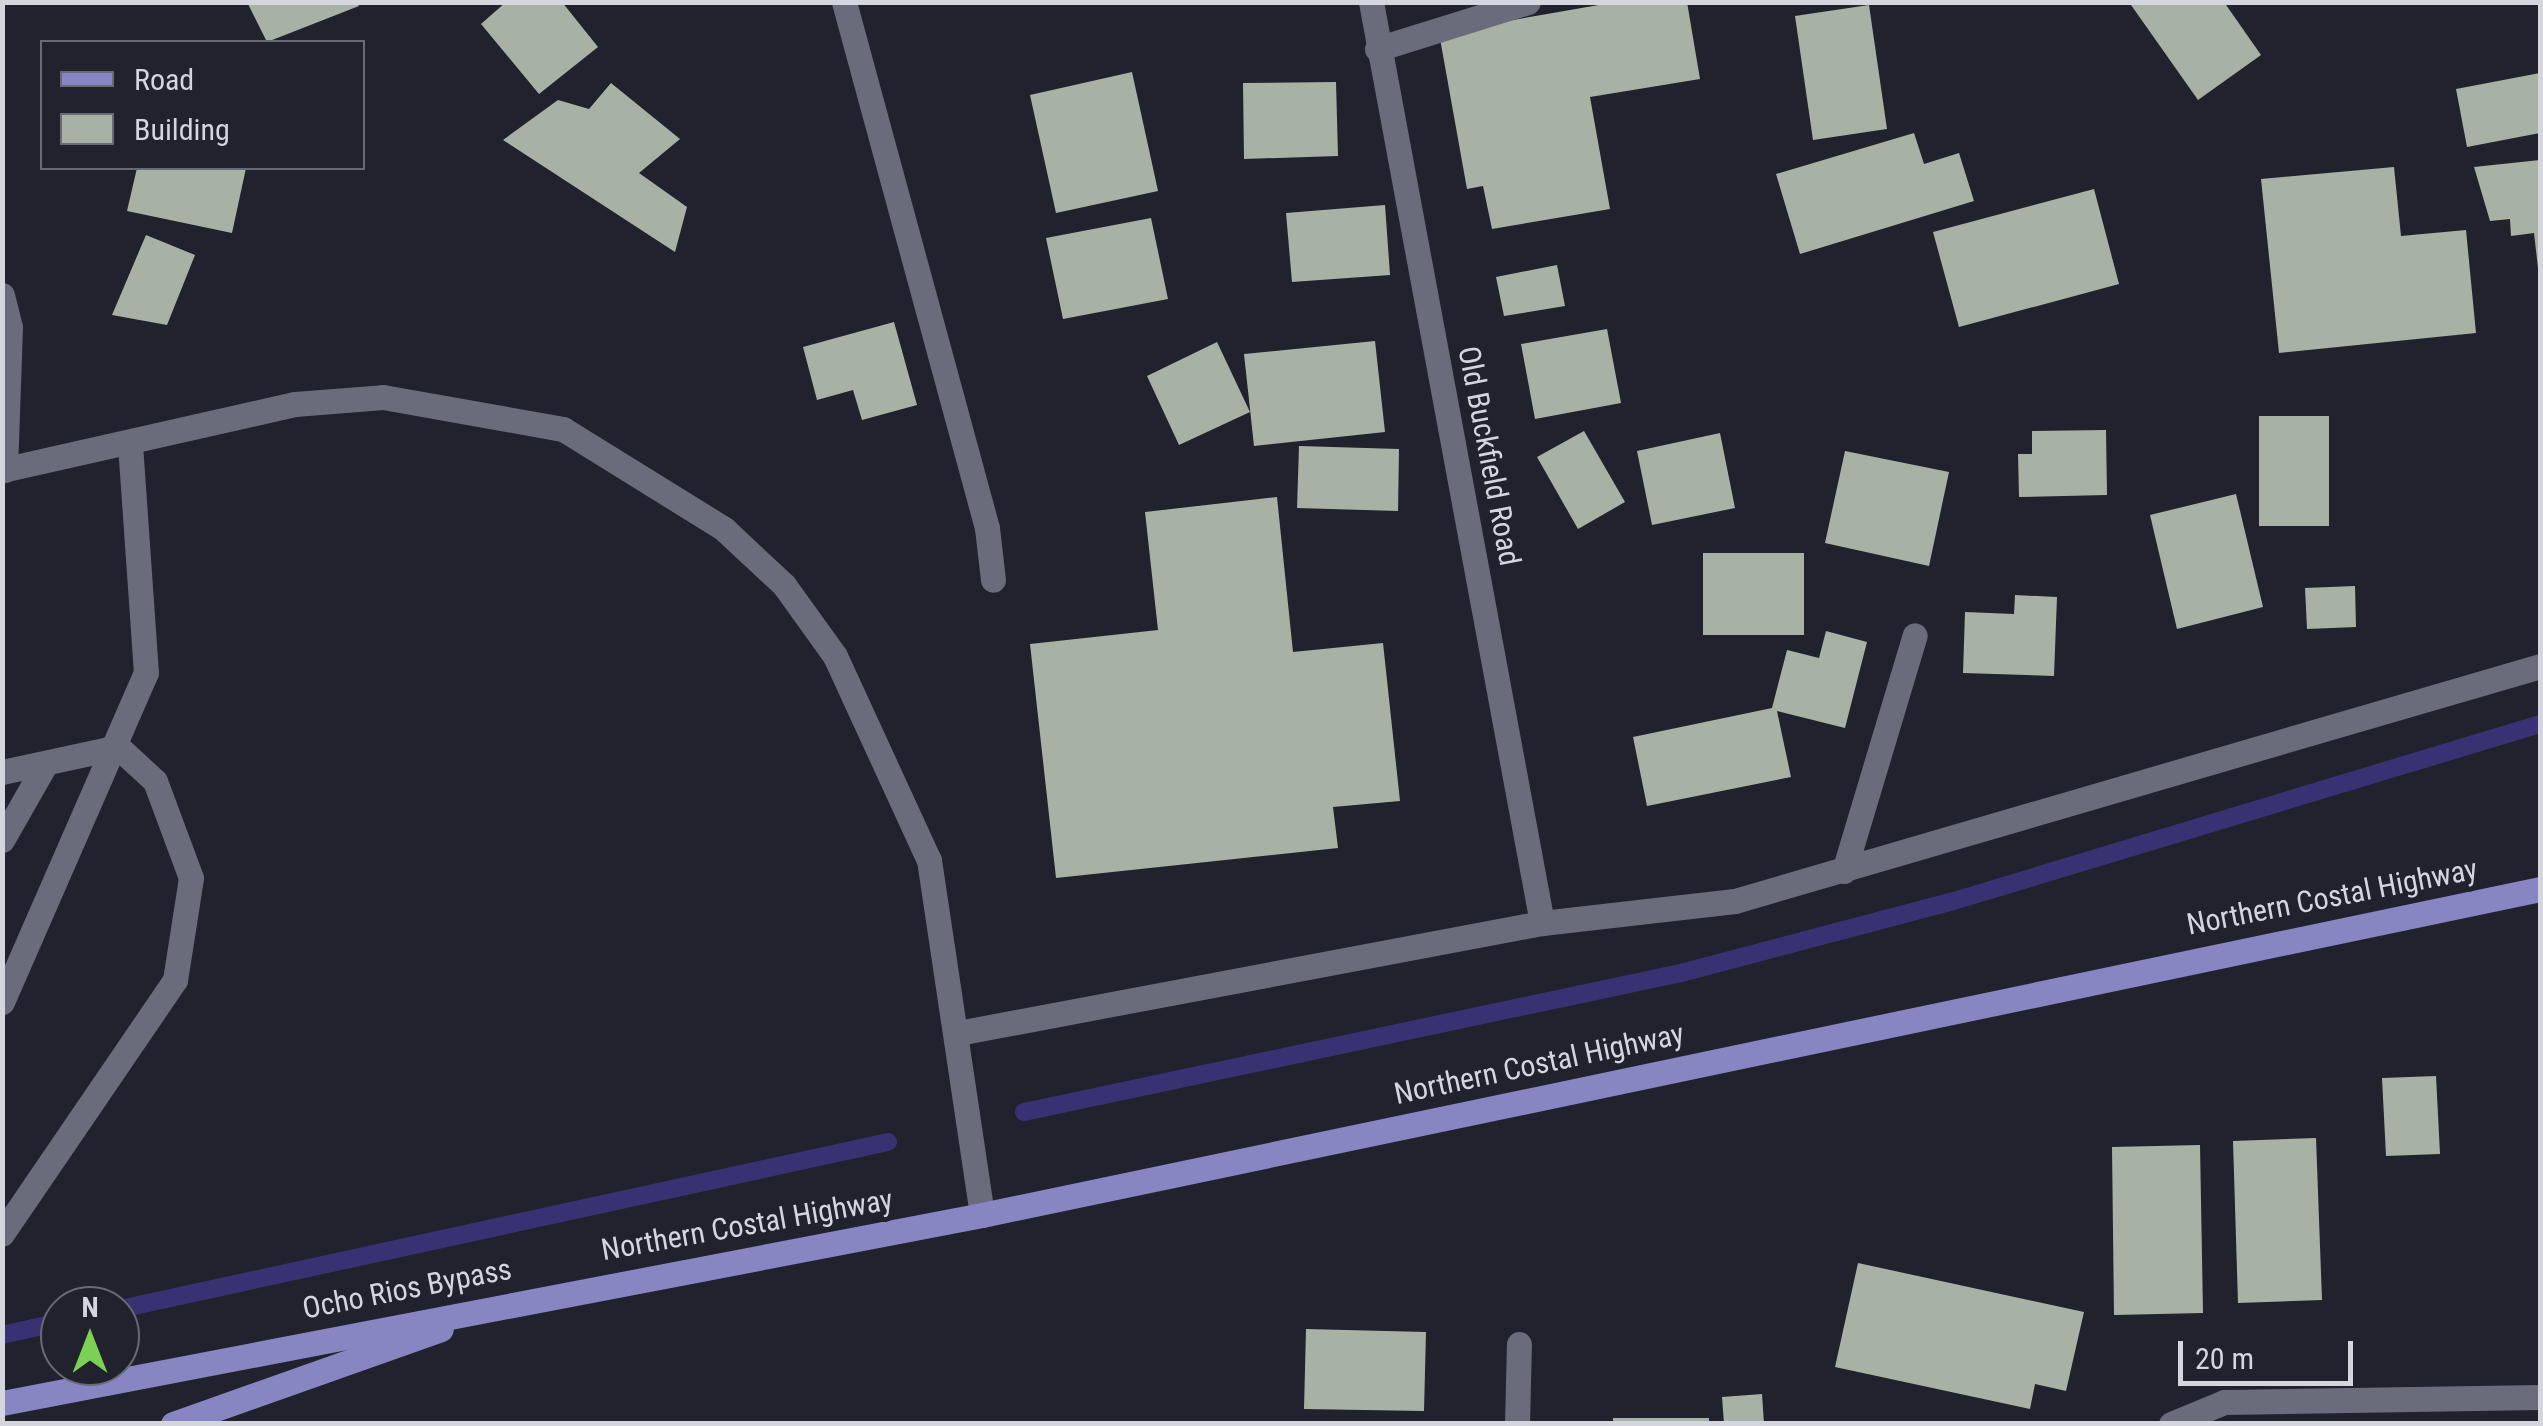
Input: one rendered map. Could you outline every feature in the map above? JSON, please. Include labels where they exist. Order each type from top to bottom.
[{"type":"main road","name":"Northern Costal Highway","points":[[550,1294],[982,1215],[2540,889]]},
{"type":"main road","name":"Ocho Rios Bypass","points":[[2,1403],[550,1294]]},
{"type":"main road","name":"Ocho Rios Bypass","points":[[173,1424],[550,1294]]},
{"type":"street","points":[[844,2],[987,528],[992,580]]},
{"type":"street","name":"Old Buckfield Road","points":[[1370,2],[1542,923]]},
{"type":"street","points":[[1377,49],[1528,2]]},
{"type":"street","points":[[2,295],[10,327],[4,470],[295,404],[383,396],[473,406],[563,430],[724,529],[784,585],[843,672],[929,860],[982,1215]]},
{"type":"street","points":[[2,1002],[118,748],[146,673],[130,443]]},
{"type":"street","points":[[1844,871],[1915,635]]},
{"type":"street","points":[[958,1034],[1542,923],[1735,901],[2540,666]]},
{"type":"street","points":[[2,772],[118,748]]},
{"type":"street","points":[[2,1234],[175,980],[187,933],[191,878],[180,835],[155,781],[118,748]]},
{"type":"street","points":[[2,840],[46,763]]},
{"type":"street","points":[[1517,1424],[1520,1344]]},
{"type":"street","points":[[2170,1424],[2181,1412],[2262,1399],[2540,1397]]},
{"type":"building","points":[[247,2],[357,2],[359,6],[272,40],[266,40]]},
{"type":"building","points":[[506,2],[562,2],[598,47],[539,94],[481,24]]},
{"type":"building","points":[[1616,2],[1687,2],[1700,79],[1590,97],[1610,209],[1492,229],[1483,186],[1467,189],[1439,33]]},
{"type":"building","points":[[2224,2],[2261,55],[2198,100],[2131,5]]},
{"type":"building","points":[[1869,5],[1887,129],[1813,140],[1795,16]]},
{"type":"building","points":[[1132,72],[1158,191],[1056,213],[1030,95]]},
{"type":"building","points":[[2540,73],[2540,133],[2467,147],[2456,89]]},
{"type":"building","points":[[1336,82],[1338,156],[1244,159],[1243,83]]},
{"type":"building","points":[[611,83],[680,139],[639,173],[687,207],[675,252],[503,140],[558,100],[589,109]]},
{"type":"building","points":[[1914,133],[1924,164],[1959,153],[1974,201],[1800,254],[1776,174]]},
{"type":"building","points":[[2540,160],[2538,268],[2534,233],[2511,236],[2510,219],[2490,221],[2474,167]]},
{"type":"building","points":[[2394,167],[2401,236],[2466,230],[2476,333],[2279,353],[2261,179]]},
{"type":"building","points":[[137,170],[246,170],[232,233],[127,211]]},
{"type":"building","points":[[2094,189],[2119,284],[1959,327],[1933,232]]},
{"type":"building","points":[[1385,205],[1390,275],[1292,282],[1286,213]]},
{"type":"building","points":[[1151,218],[1168,299],[1063,319],[1046,238]]},
{"type":"building","points":[[146,235],[195,255],[167,325],[112,315]]},
{"type":"building","points":[[1557,265],[1565,306],[1504,316],[1496,277]]},
{"type":"building","points":[[894,322],[917,405],[862,420],[853,390],[817,400],[803,347]]},
{"type":"building","points":[[1607,329],[1621,403],[1535,419],[1521,344]]},
{"type":"building","points":[[1375,341],[1385,432],[1254,446],[1244,354]]},
{"type":"building","points":[[1217,342],[1250,412],[1179,445],[1147,376]]},
{"type":"building","points":[[2259,416],[2329,416],[2329,526],[2259,526]]},
{"type":"building","points":[[2106,430],[2107,495],[2019,497],[2018,454],[2032,454],[2032,431]]},
{"type":"building","points":[[1584,431],[1625,502],[1578,529],[1537,457]]},
{"type":"building","points":[[1720,433],[1735,508],[1652,525],[1637,451]]},
{"type":"building","points":[[1299,446],[1399,449],[1398,511],[1297,508]]},
{"type":"building","points":[[1845,451],[1949,472],[1929,566],[1825,543]]},
{"type":"building","points":[[2236,494],[2263,607],[2177,629],[2150,515]]},
{"type":"building","points":[[1277,497],[1293,652],[1383,643],[1400,801],[1333,807],[1338,848],[1056,878],[1030,644],[1158,630],[1145,512]]},
{"type":"building","points":[[1703,553],[1804,553],[1804,635],[1703,635]]},
{"type":"building","points":[[2355,586],[2356,627],[2307,629],[2305,588]]},
{"type":"building","points":[[2015,595],[2057,597],[2054,676],[1963,673],[1965,612],[2014,614]]},
{"type":"building","points":[[1826,631],[1867,642],[1845,728],[1777,711],[1791,777],[1647,806],[1633,737],[1772,708],[1787,650],[1819,658]]},
{"type":"building","points":[[2436,1076],[2440,1154],[2386,1156],[2382,1078]]},
{"type":"building","points":[[2316,1138],[2322,1300],[2238,1303],[2233,1141]]},
{"type":"building","points":[[2200,1145],[2203,1313],[2114,1315],[2112,1147]]},
{"type":"building","points":[[1858,1263],[2084,1312],[2066,1391],[2035,1384],[2030,1409],[1835,1367]]},
{"type":"building","points":[[1306,1329],[1426,1332],[1424,1411],[1304,1409]]},
{"type":"building","points":[[1762,1394],[1764,1424],[1724,1424],[1722,1397]]},
{"type":"building","points":[[1613,1418],[1709,1418],[1709,1424],[1613,1424]]},
{"type":"waterway","points":[[1024,1112],[1681,973],[1954,901],[2540,724]]},
{"type":"waterway","points":[[140,1305],[888,1142]]},
{"type":"waterway","points":[[2,1335],[40,1326]]}]
